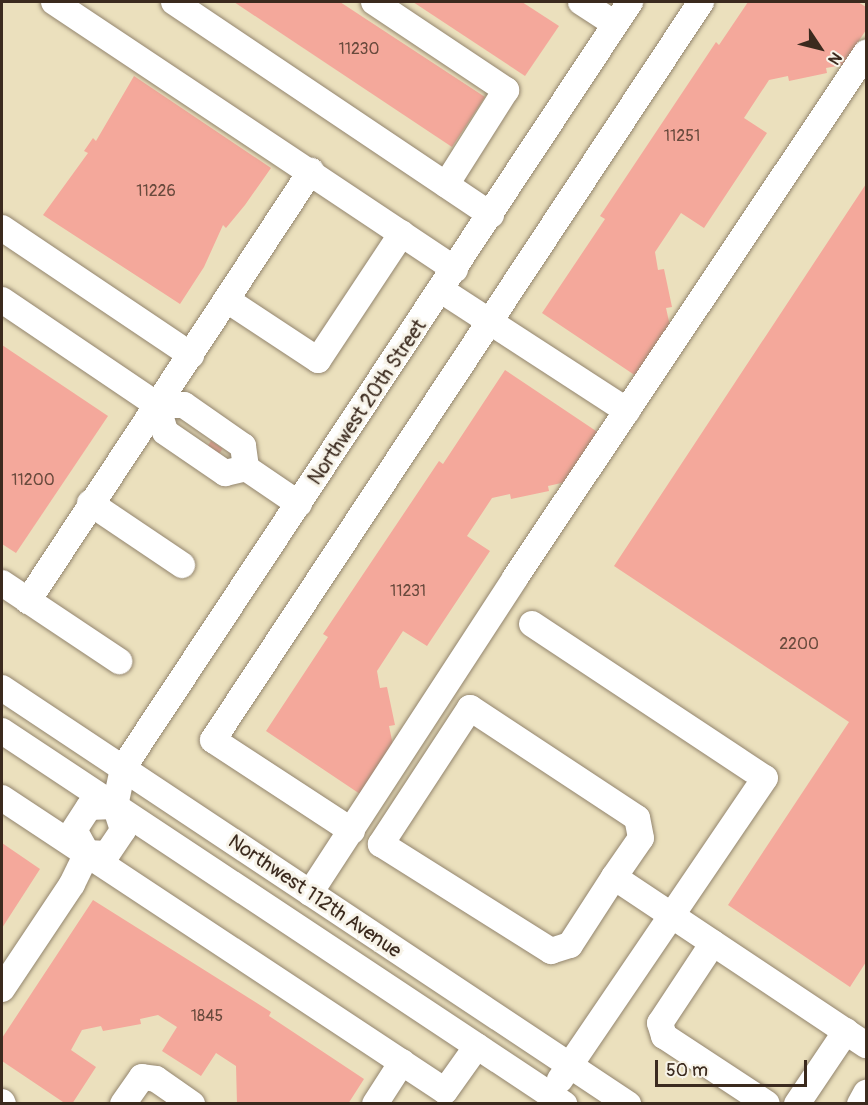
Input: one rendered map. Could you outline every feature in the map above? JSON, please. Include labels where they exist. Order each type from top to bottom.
[{"type":"street","points":[[54,2],[402,233],[490,320],[627,411]]},
{"type":"street","points":[[174,2],[491,215]]},
{"type":"street","points":[[374,2],[506,90],[446,185]]},
{"type":"street","points":[[581,2],[615,24]]},
{"type":"street","name":"Northwest 20th Street","points":[[115,806],[123,768],[630,2]]},
{"type":"street","points":[[352,831],[213,740],[701,2]]},
{"type":"street","points":[[310,893],[627,411],[867,53]]},
{"type":"street","points":[[28,601],[90,503],[158,405],[311,171]]},
{"type":"street","points":[[2,228],[191,355]]},
{"type":"street","points":[[227,300],[318,360],[402,233]]},
{"type":"street","points":[[2,300],[158,405],[165,432],[225,473],[246,468],[299,504]]},
{"type":"street","points":[[90,503],[182,565]]},
{"type":"street","points":[[2,583],[119,661]]},
{"type":"street","points":[[532,624],[765,778],[702,876],[670,915],[569,1064],[553,1101]]},
{"type":"street","name":"Northwest 112th Avenue","points":[[2,688],[628,1104]]},
{"type":"street","points":[[470,708],[638,818],[641,837],[614,877],[570,945],[551,951],[381,844],[470,708]]},
{"type":"street","name":"Northwest 112th Avenue","points":[[2,731],[477,1046],[553,1101]]},
{"type":"street","points":[[2,798],[402,1062],[441,1097],[477,1046]]},
{"type":"street","points":[[87,853],[107,854],[123,830],[115,806]]},
{"type":"street","points":[[2,989],[72,884],[87,853]]},
{"type":"street","points":[[614,877],[856,1038],[797,1104]]},
{"type":"street","points":[[713,944],[660,1023],[664,1036],[767,1104]]},
{"type":"street","points":[[375,1104],[402,1062]]},
{"type":"street","points":[[123,1104],[141,1077],[156,1079],[192,1104]]},
{"type":"street","points":[[860,1104],[867,1093]]},
{"type":"building","points":[[234,2],[340,2],[485,97],[452,147]]},
{"type":"building","points":[[413,2],[522,2],[559,26],[525,76]]},
{"type":"building","points":[[748,2],[858,2],[866,7],[866,30],[843,65],[826,68],[827,73],[789,81],[788,76],[769,80],[744,118],[767,133],[704,228],[681,213],[655,252],[658,270],[664,269],[672,307],[666,308],[670,326],[636,376],[542,313],[605,219],[600,216],[716,42],[719,45]]},
{"type":"building","points":[[134,76],[271,168],[226,228],[223,225],[204,267],[180,304],[43,215],[88,153],[84,151],[93,138],[96,141]]},
{"type":"building","points":[[866,184],[866,962],[850,987],[728,905],[849,722],[614,566]]},
{"type":"building","points":[[2,345],[108,416],[16,553],[2,544]]},
{"type":"building","points":[[505,370],[599,433],[566,482],[548,486],[549,491],[511,499],[510,494],[492,498],[467,536],[490,551],[427,646],[403,631],[377,671],[380,688],[387,687],[395,725],[389,726],[393,745],[360,794],[266,731],[328,637],[323,634],[439,461],[443,464]]},
{"type":"building","points":[[211,441],[223,449],[218,456],[206,448]]},
{"type":"building","points":[[2,843],[40,869],[2,928]]},
{"type":"building","points":[[93,900],[271,1012],[269,1016],[364,1079],[348,1104],[237,1104],[236,1066],[216,1053],[201,1076],[162,1051],[177,1027],[158,1015],[140,1019],[141,1024],[103,1031],[101,1026],[82,1030],[71,1050],[96,1067],[72,1104],[66,1104],[2,1061],[2,1038]]}]
